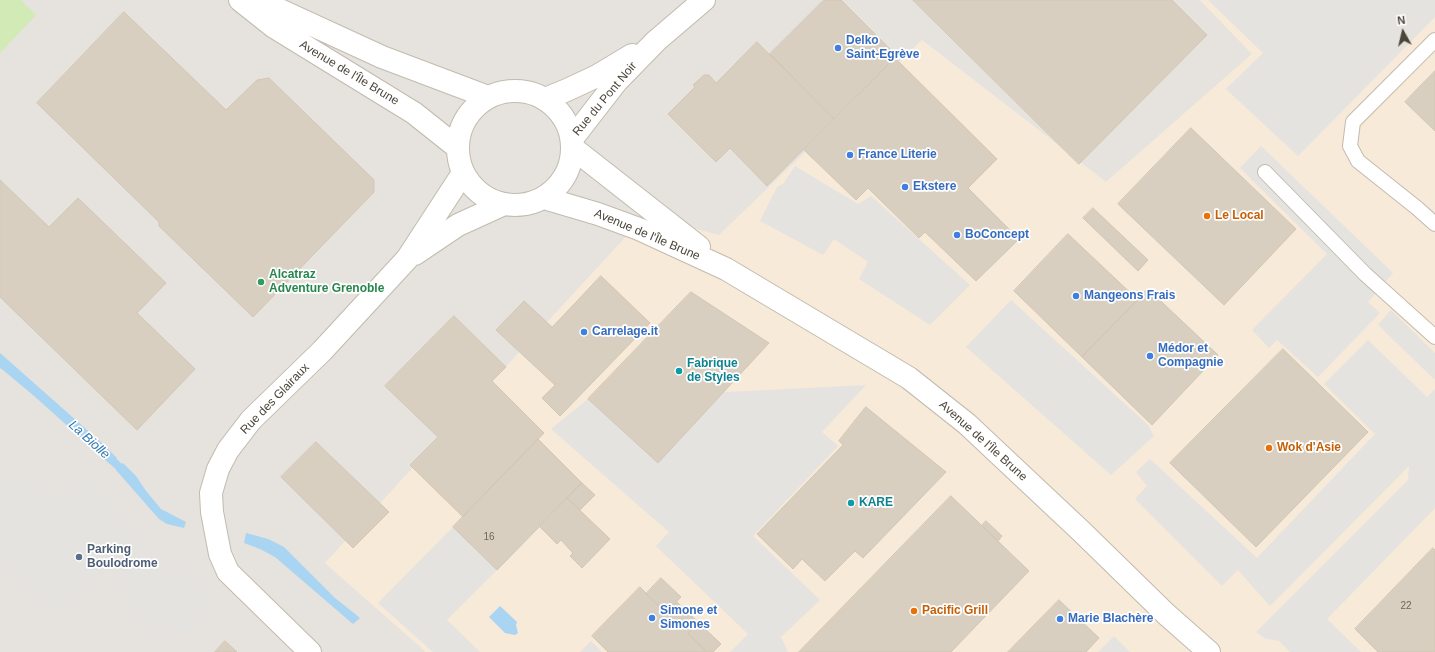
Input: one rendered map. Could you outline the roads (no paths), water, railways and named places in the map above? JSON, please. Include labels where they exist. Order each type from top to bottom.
[{"type":"street","name":"Avenue de l'Île Brune","points":[[240,0],[274,27],[414,113],[458,148]]},
{"type":"street","name":"Avenue de l'Île Brune","points":[[258,0],[382,57],[488,96]]},
{"type":"street","name":"Rue du Pont Noir","points":[[573,144],[617,81],[695,3]]},
{"type":"street","name":"Rue du Pont Noir","points":[[545,99],[597,76],[656,41]]},
{"type":"street","points":[[515,90],[533,92],[545,99],[562,114],[570,128],[573,144],[567,174],[557,188],[544,198],[524,205],[504,204],[488,199],[474,188],[463,173],[458,156],[459,132],[466,118],[475,106],[488,96],[515,90]]},
{"type":"street","name":"Avenue de l'Île Brune","points":[[573,144],[726,269]]},
{"type":"street","name":"Rue des Glairaux","points":[[310,652],[228,572],[220,554],[212,512],[211,493],[218,469],[228,450],[251,420],[322,351],[407,259],[463,173]]},
{"type":"street","name":"Avenue de l'Île Brune","points":[[544,198],[598,214],[639,229],[726,269],[909,378],[961,419],[1082,532],[1166,614],[1209,652]]},
{"type":"street","name":"Rue des Glairaux","points":[[407,259],[458,225],[504,204]]},
{"type":"lane","points":[[1435,40],[1353,122],[1350,146],[1358,161],[1435,224]]},
{"type":"lane","points":[[1265,172],[1365,274],[1435,337]]},
{"type":"water","points":[[0,353],[117,458],[110,464],[33,395],[0,368]]},
{"type":"water","points":[[123,463],[136,476],[161,509],[186,522],[184,528],[167,524],[159,519],[116,470]]},
{"type":"water","points":[[246,533],[268,539],[284,547],[335,598],[360,618],[353,624],[275,557],[244,543]]},
{"type":"water","points":[[500,606],[517,622],[516,625],[518,633],[515,635],[505,633],[489,617]]},
{"type":"waterway","name":"La Biolle","points":[[105,454],[126,473]]},
{"type":"place","name":"Delko Saint-Egrève","points":[[838,48]]},
{"type":"place","name":"France Literie","points":[[850,155]]},
{"type":"place","name":"Ekstere","points":[[905,187]]},
{"type":"place","name":"Le Local","points":[[1207,216]]},
{"type":"place","name":"BoConcept","points":[[957,235]]},
{"type":"place","name":"Alcatraz Adventure Grenoble","points":[[261,282]]},
{"type":"place","name":"Mangeons Frais","points":[[1076,296]]},
{"type":"place","name":"Carrelage.it","points":[[584,332]]},
{"type":"place","name":"Médor et Compagnie","points":[[1150,356]]},
{"type":"place","name":"Fabrique de Styles","points":[[679,371]]},
{"type":"place","name":"Wok d'Asie","points":[[1269,448]]},
{"type":"place","name":"KARE","points":[[851,503]]},
{"type":"place","name":"Parking Boulodrome","points":[[79,557]]},
{"type":"place","name":"Pacific Grill","points":[[914,611]]},
{"type":"place","name":"Simone et Simones","points":[[652,618]]},
{"type":"place","name":"Marie Blachère","points":[[1060,619]]}]
